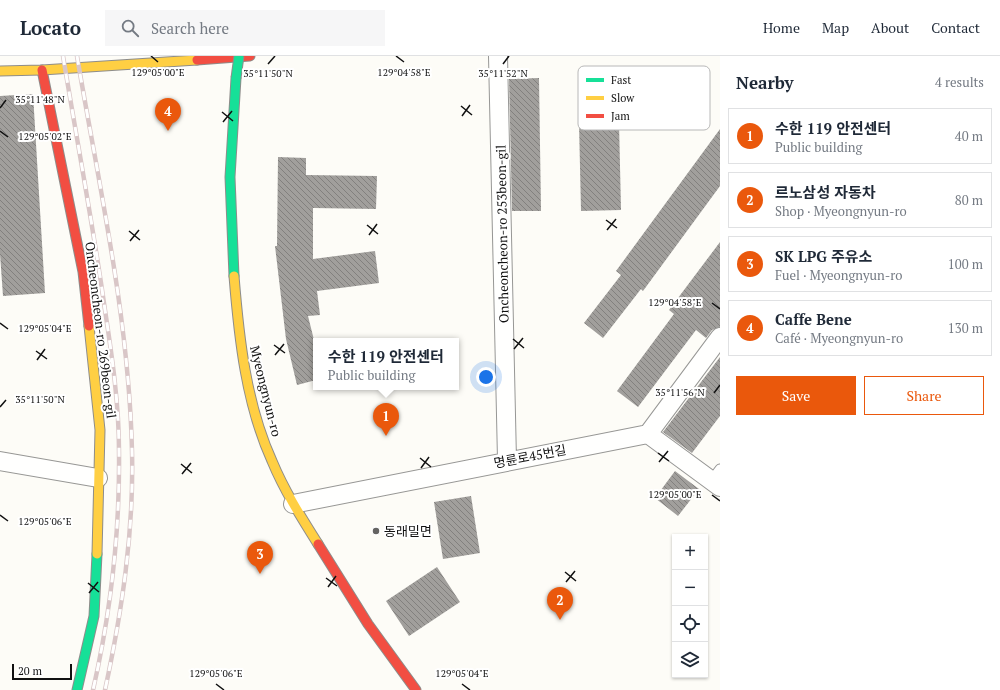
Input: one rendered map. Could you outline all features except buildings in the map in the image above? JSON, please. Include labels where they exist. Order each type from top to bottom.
[{"type":"street","name":"Myeongnyun-ro","points":[[239,56],[236,78],[230,175],[231,252],[242,345],[259,427],[275,468],[293,504],[376,638],[416,690]]},
{"type":"street","points":[[0,71],[42,70],[250,56]]},
{"type":"street","name":"Oncheoncheon-ro 253beon-gil","points":[[498,56],[507,460]]},
{"type":"street","name":"Oncheoncheon-ro 269beon-gil","points":[[42,70],[83,272],[100,430],[98,478],[100,524],[94,616],[77,690]]},
{"type":"street","points":[[717,479],[648,434],[720,337]]},
{"type":"street","name":"명륜로45번길","points":[[293,504],[507,460],[648,434]]},
{"type":"street","points":[[0,461],[98,478]]},
{"type":"railway","points":[[63,56],[108,327],[115,380],[119,433],[118,511],[113,571],[105,631],[93,690]]},
{"type":"railway","points":[[77,56],[112,252],[130,401],[132,481],[129,541],[122,601],[105,690]]},
{"type":"traffic: fast","points":[[236,78],[239,56]]},
{"type":"traffic: fast","points":[[234,276],[230,177],[236,78]]},
{"type":"traffic: fast","points":[[77,690],[94,616],[97,554]]},
{"type":"traffic: slow","points":[[0,71],[42,70],[197,60]]},
{"type":"traffic: slow","points":[[234,276],[241,347],[256,417],[263,439],[282,482],[299,514],[318,544]]},
{"type":"traffic: slow","points":[[89,326],[100,430],[97,554]]},
{"type":"traffic: jam","points":[[197,60],[250,56]]},
{"type":"traffic: jam","points":[[42,70],[83,272],[89,326]]},
{"type":"traffic: jam","points":[[318,544],[368,624],[416,690]]},
{"type":"place","name":"Caffe Bene","points":[[168,131]]},
{"type":"place","name":"수한 119 안전센터","points":[[386,436]]},
{"type":"place","name":"동래밀면","points":[[376,531]]},
{"type":"place","name":"SK LPG 주유소","points":[[260,574]]},
{"type":"place","name":"르노삼성 자동차","points":[[560,620]]}]
